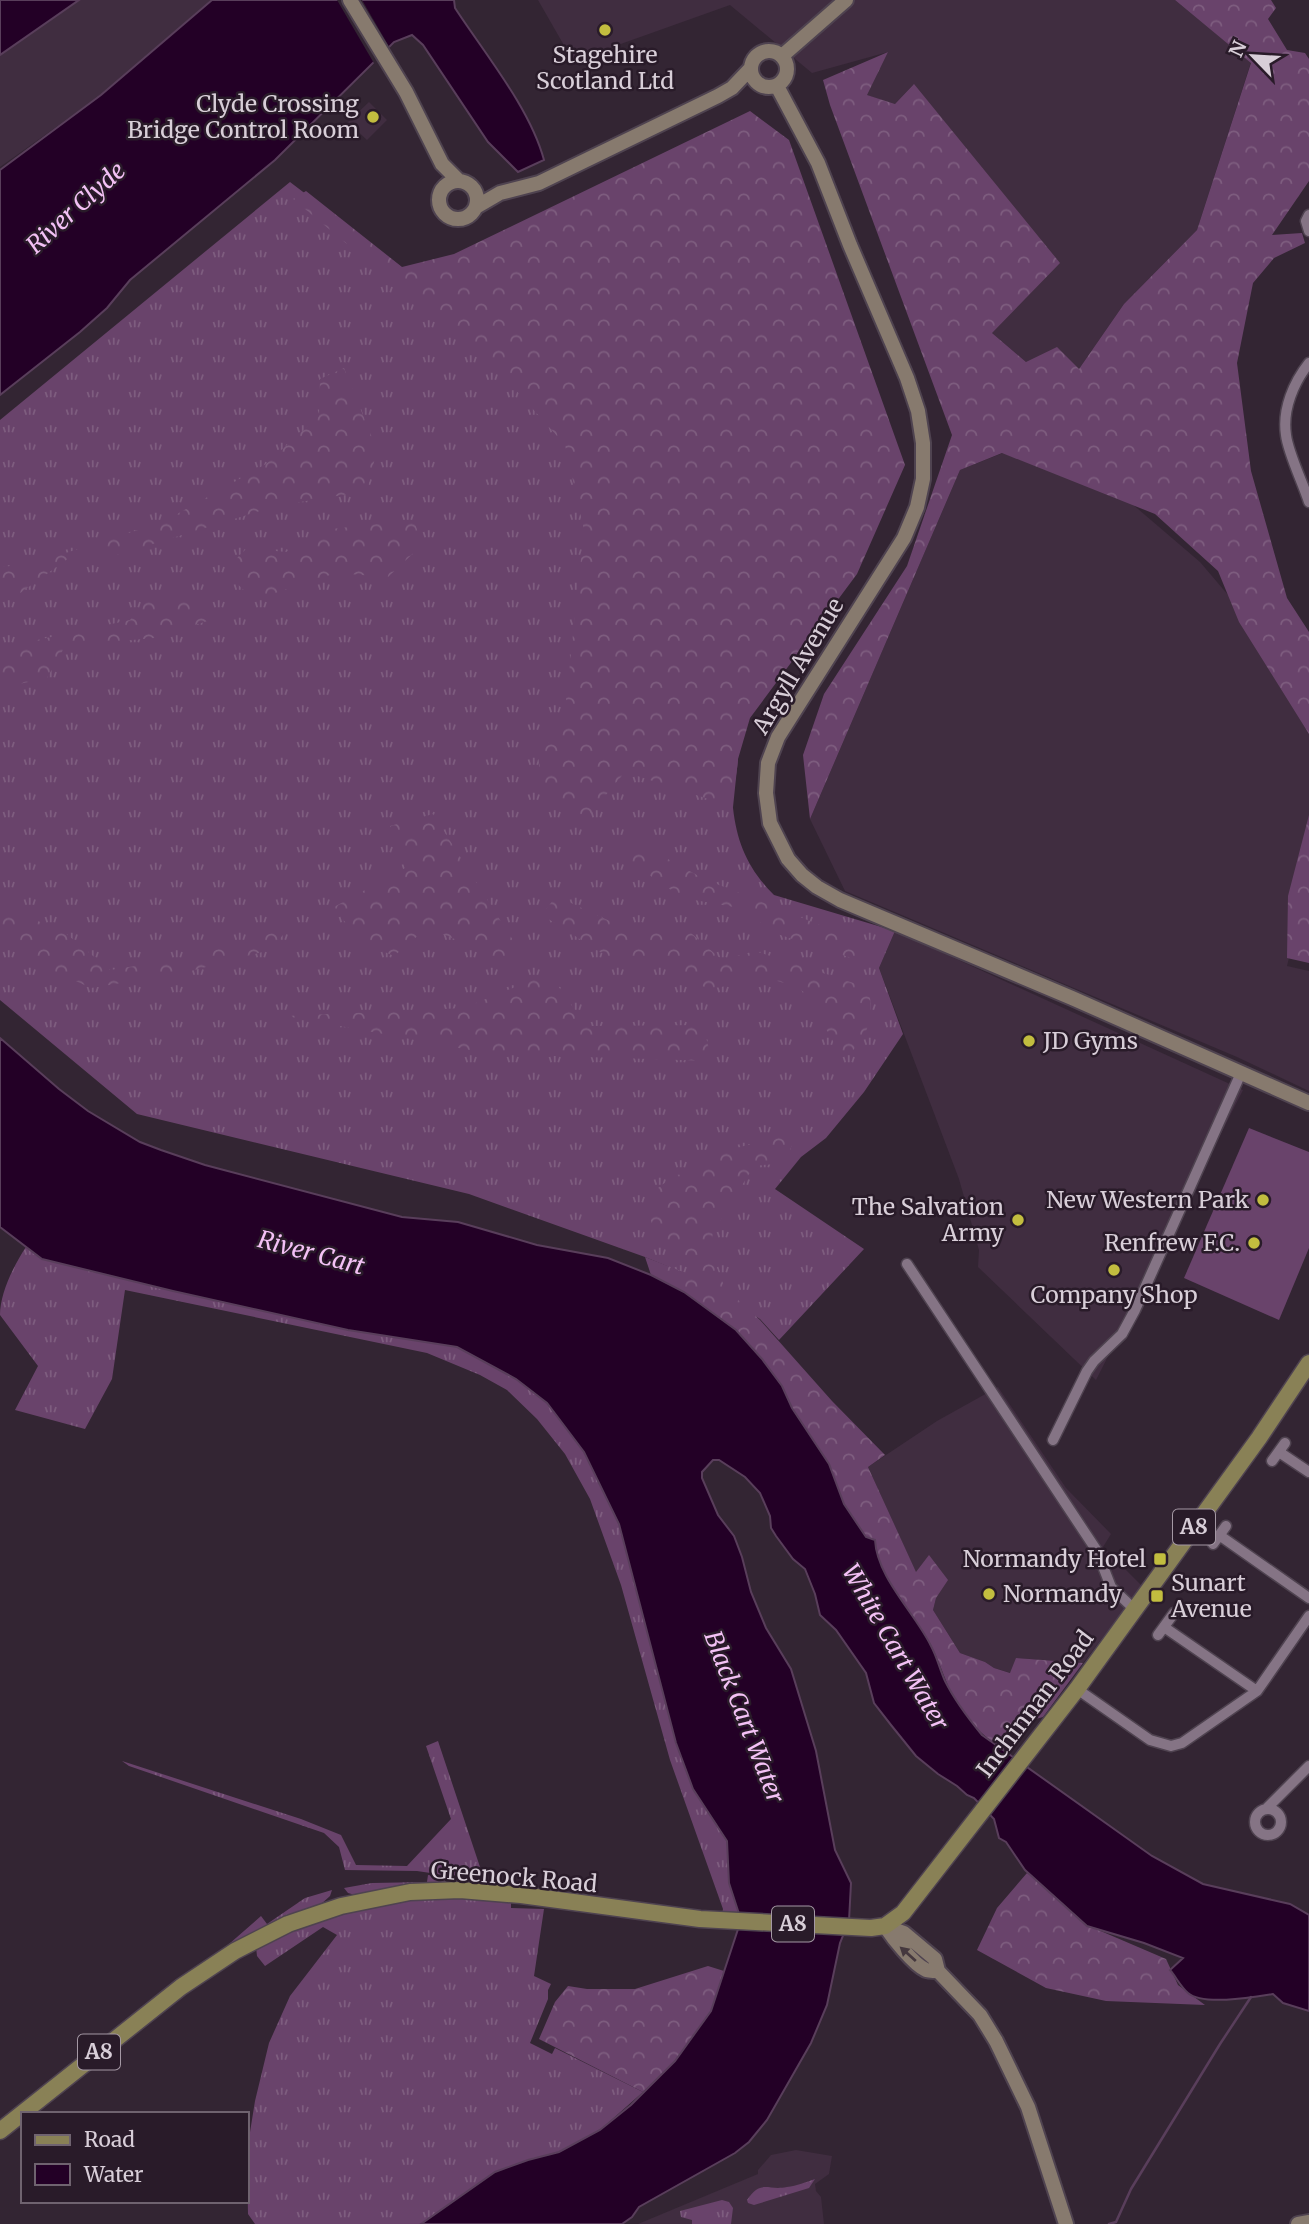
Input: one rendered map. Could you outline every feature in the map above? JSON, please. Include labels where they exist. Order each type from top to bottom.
[{"type":"main road","name":"Inchinnan Road","points":[[885,1926],[903,1913],[1077,1689],[1309,1363]]},
{"type":"main road","name":"Greenock Road","points":[[24,2112],[181,1987],[235,1951],[288,1924],[341,1906],[410,1892],[460,1890],[521,1895],[721,1921],[865,1928],[885,1926]]},
{"type":"main road","name":"Greenock Road","points":[[0,2131],[21,2114]]},
{"type":"street","points":[[351,0],[403,87],[452,183],[500,193]]},
{"type":"street","points":[[782,56],[846,0]]},
{"type":"street","points":[[732,88],[751,68],[755,58],[763,52],[773,51],[782,56],[788,67],[782,83],[768,88],[754,80],[751,68]]},
{"type":"street","points":[[452,183],[442,191],[440,203],[450,217],[468,216],[476,207],[500,193],[539,183],[617,147],[732,88],[759,84]]},
{"type":"street","name":"Argyll Avenue","points":[[777,86],[818,163],[907,378],[918,411],[923,443],[923,479],[917,507],[904,538],[778,737],[768,763],[766,793],[770,823],[778,840],[788,859],[802,875],[840,900],[1072,998],[1309,1103]]},
{"type":"street","points":[[473,188],[477,197],[476,207]]},
{"type":"street","points":[[1309,215],[1306,221],[1309,231]]},
{"type":"street","points":[[1309,363],[1292,390],[1288,404],[1286,435],[1309,502]]},
{"type":"street","points":[[1053,1440],[1087,1371],[1122,1334],[1135,1310],[1241,1073]]},
{"type":"street","points":[[907,1264],[1097,1551],[1111,1587],[1134,1609]]},
{"type":"street","points":[[1272,1461],[1282,1447],[1309,1472]]},
{"type":"street","points":[[1213,1544],[1223,1531],[1309,1598]]},
{"type":"street","points":[[1174,1613],[1161,1631],[1257,1691]]},
{"type":"street","points":[[1077,1689],[1150,1740],[1171,1746],[1182,1743],[1257,1691],[1307,1622]]},
{"type":"street","points":[[1267,1808],[1309,1766]]},
{"type":"street","points":[[885,1926],[895,1943],[927,1970],[938,1971],[980,2015],[1028,2106],[1066,2224]]},
{"type":"street","points":[[1298,2224],[1309,2222]]},
{"type":"shaded area","points":[[77,0],[211,0],[101,95],[0,167],[0,53]]},
{"type":"shaded area","points":[[538,0],[1175,0],[1251,62],[1197,230],[1124,304],[1079,369],[1026,362],[992,333],[913,85],[895,104],[866,95],[888,52],[812,73],[730,5],[573,61]]},
{"type":"shaded area","points":[[369,102],[387,120],[367,140],[348,122]]},
{"type":"shaded area","points":[[1003,453],[1131,503],[1200,562],[1240,609],[1309,717],[1309,874],[1287,966],[1309,971],[1309,1091],[1237,1057],[845,891],[810,819],[960,470]]},
{"type":"shaded area","points":[[895,931],[1243,1090],[1096,1380],[978,1267],[979,1250],[959,1179],[879,968]]},
{"type":"shaded area","points":[[998,1387],[1066,1488],[1111,1534],[1103,1547],[1142,1586],[1083,1663],[1017,1658],[1011,1673],[960,1653],[933,1610],[936,1598],[916,1573],[868,1467],[937,1421]]},
{"type":"shaded area","points":[[796,2150],[832,2156],[829,2174],[815,2184],[821,2197],[824,2224],[638,2224],[758,2174],[758,2170],[771,2155]]},
{"type":"green space","points":[[1175,0],[1271,0],[1276,8],[1268,19],[1287,50],[1305,53],[1309,59],[1309,181],[1272,235],[1302,233],[1305,243],[1274,258],[1253,283],[1237,363],[1251,471],[1287,598],[1309,632],[1309,734],[1239,622],[1218,571],[1155,514],[1002,453],[960,470],[810,819],[803,755],[824,694],[907,566],[952,435],[823,80],[888,52],[867,95],[895,104],[914,84],[1060,263],[992,333],[1026,362],[1057,347],[1079,369],[1124,304],[1197,230],[1251,63]]},
{"type":"green space","points":[[750,111],[789,140],[905,465],[857,574],[750,718],[738,759],[733,807],[625,772],[585,820],[542,801],[538,752],[563,729],[584,530],[565,445],[497,369],[293,199],[306,191],[402,267],[454,254]]},
{"type":"green space","points":[[290,182],[611,427],[738,759],[733,808],[741,845],[751,866],[774,895],[895,931],[879,968],[903,1034],[864,1092],[826,1138],[801,1157],[775,1189],[864,1249],[779,1340],[760,1319],[691,1276],[469,1194],[137,1114],[0,1000],[0,420]]},
{"type":"green space","points":[[344,368],[377,450],[367,491],[276,506],[117,555],[73,555],[12,599],[0,599],[0,567],[31,564],[163,522],[266,464],[319,416],[320,379]]},
{"type":"green space","points":[[414,520],[422,545],[388,577],[336,573],[254,600],[224,571],[247,548],[286,552],[331,529]]},
{"type":"green space","points":[[188,596],[217,618],[154,638],[88,644],[63,650],[47,678],[0,688],[0,648],[130,620],[148,597]]},
{"type":"green space","points":[[433,814],[523,956],[503,966],[477,948],[427,928],[394,956],[359,941],[334,907],[405,868],[390,826]]},
{"type":"green space","points":[[1309,815],[1309,963],[1287,958],[1288,896]]},
{"type":"green space","points":[[639,843],[704,879],[853,938],[858,960],[771,932],[745,909],[683,898],[612,850]]},
{"type":"green space","points":[[556,896],[614,923],[691,933],[722,960],[755,951],[869,988],[869,1024],[850,1054],[838,1050],[825,1027],[818,1003],[797,987],[755,974],[726,986],[710,988],[693,981],[675,963],[616,962],[542,915]]},
{"type":"green space","points":[[0,905],[64,932],[110,970],[192,957],[289,928],[270,950],[187,972],[91,988],[45,967],[0,929]]},
{"type":"green space","points":[[549,973],[586,1026],[703,1025],[712,1061],[491,1054],[286,1016],[464,1008]]},
{"type":"green space","name":"Renfrew F.C.","points":[[1249,1128],[1309,1152],[1309,1248],[1279,1320],[1184,1278]]},
{"type":"green space","points":[[778,1134],[790,1136],[794,1141],[788,1154],[779,1164],[761,1165],[749,1174],[713,1232],[710,1251],[725,1288],[760,1320],[832,1401],[885,1455],[868,1467],[916,1572],[929,1555],[948,1580],[936,1598],[933,1610],[960,1653],[1010,1673],[1016,1658],[1083,1663],[1043,1717],[1011,1726],[1003,1738],[1004,1750],[975,1727],[961,1709],[931,1645],[882,1569],[875,1540],[866,1537],[843,1504],[829,1464],[792,1408],[782,1386],[736,1330],[684,1292],[651,1275],[645,1257],[691,1275],[695,1273],[693,1266],[655,1232],[650,1218],[651,1205],[658,1188],[675,1175],[689,1174],[698,1165],[701,1156],[709,1151],[741,1147]]},
{"type":"green space","points":[[26,1247],[42,1259],[348,1330],[457,1347],[516,1379],[547,1403],[584,1452],[619,1524],[676,1743],[693,1789],[727,1841],[729,1883],[740,1916],[722,1914],[723,1909],[670,1760],[621,1585],[590,1499],[565,1454],[537,1419],[507,1390],[480,1375],[427,1353],[125,1290],[112,1379],[85,1429],[15,1410],[38,1366],[0,1315],[8,1280]]},
{"type":"green space","points":[[438,1741],[483,1876],[417,1871],[345,1870],[339,1847],[324,1833],[129,1766],[122,1761],[301,1819],[341,1835],[356,1865],[407,1866],[451,1819],[426,1746]]},
{"type":"green space","points":[[1027,1873],[1042,1882],[1096,1929],[1166,1959],[1178,1985],[1205,2005],[1106,2001],[1046,1988],[977,1950],[997,1908]]},
{"type":"green space","points":[[428,1875],[452,1878],[452,1882],[457,1879],[511,1886],[355,1895],[344,1888],[372,1883],[427,1882]]},
{"type":"green space","points":[[332,1890],[330,1896],[320,1905],[221,1951],[261,1916],[267,1924],[305,1898]]},
{"type":"green space","points":[[453,1897],[511,1901],[511,1908],[544,1909],[534,1976],[551,1984],[548,1999],[530,2043],[552,2054],[555,2048],[643,2092],[600,2130],[559,2152],[495,2172],[421,2224],[255,2224],[248,2214],[248,2145],[269,2043],[290,1996],[337,1935],[323,1927],[265,1966],[257,1956],[256,1947],[278,1935],[326,1917],[402,1901]]},
{"type":"green space","points":[[708,1966],[724,1971],[711,2011],[675,2061],[643,2092],[539,2039],[555,2002],[568,1986],[587,1989],[635,1989]]},
{"type":"green space","points":[[815,2179],[809,2188],[754,2205],[747,2200],[761,2188],[780,2188]]},
{"type":"green space","points":[[722,2200],[729,2202],[733,2208],[731,2224],[692,2224],[692,2220],[681,2217],[680,2211]]},
{"type":"water","points":[[0,0],[79,0],[0,55]]},
{"type":"water","name":"River Clyde","points":[[212,0],[454,0],[455,8],[518,101],[544,160],[518,172],[488,142],[423,45],[412,35],[394,42],[275,160],[130,280],[107,308],[80,332],[0,395],[0,170],[101,95]]},
{"type":"water","points":[[0,1038],[88,1111],[140,1142],[205,1165],[402,1217],[458,1222],[537,1245],[608,1258],[684,1292],[736,1330],[782,1386],[792,1408],[829,1464],[844,1504],[866,1537],[875,1540],[877,1554],[889,1582],[931,1646],[949,1688],[982,1735],[1152,1856],[1203,1884],[1290,1904],[1309,1915],[1309,2011],[1283,2003],[1273,1994],[1229,2000],[1195,1997],[1185,1991],[1170,1970],[1183,1958],[1087,1926],[1025,1870],[1006,1842],[999,1838],[994,1819],[974,1798],[916,1756],[874,1703],[866,1673],[836,1630],[820,1615],[805,1569],[793,1559],[771,1528],[770,1516],[760,1493],[745,1477],[719,1460],[713,1460],[702,1472],[702,1478],[718,1515],[734,1536],[751,1592],[766,1628],[791,1669],[816,1751],[835,1850],[851,1883],[849,1921],[840,1943],[827,2005],[811,2043],[767,2120],[749,2142],[735,2153],[639,2207],[632,2217],[622,2224],[421,2224],[495,2172],[559,2152],[600,2130],[631,2105],[675,2061],[711,2011],[741,1920],[729,1883],[727,1841],[693,1789],[676,1743],[619,1524],[584,1452],[547,1403],[516,1379],[457,1347],[348,1330],[42,1259],[0,1227]]},
{"type":"pier","points":[[337,0],[362,0],[391,50],[375,65]]},
{"type":"waterway","points":[[1109,2224],[1116,2222],[1131,2189],[1251,1997]]},
{"type":"place","name":"Stagehire Scotland Ltd","points":[[605,30]]},
{"type":"place","name":"Clyde Crossing Bridge Control Room","points":[[373,117]]},
{"type":"place","name":"JD Gyms","points":[[1029,1041]]},
{"type":"place","name":"New Western Park","points":[[1263,1200]]},
{"type":"place","name":"The Salvation Army","points":[[1018,1220]]},
{"type":"place","name":"Renfrew F.C.","points":[[1254,1243]]},
{"type":"place","name":"Company Shop","points":[[1114,1270]]},
{"type":"place","name":"Normandy Hotel","points":[[1160,1559]]},
{"type":"place","name":"Normandy","points":[[989,1594]]},
{"type":"place","name":"Sunart Avenue","points":[[1157,1596]]},
{"type":"water label","name":"River Cart","points":[[311,1253]]},
{"type":"water label","name":"White Cart Water","points":[[895,1647]]},
{"type":"water label","name":"Black Cart Water","points":[[744,1717]]}]
